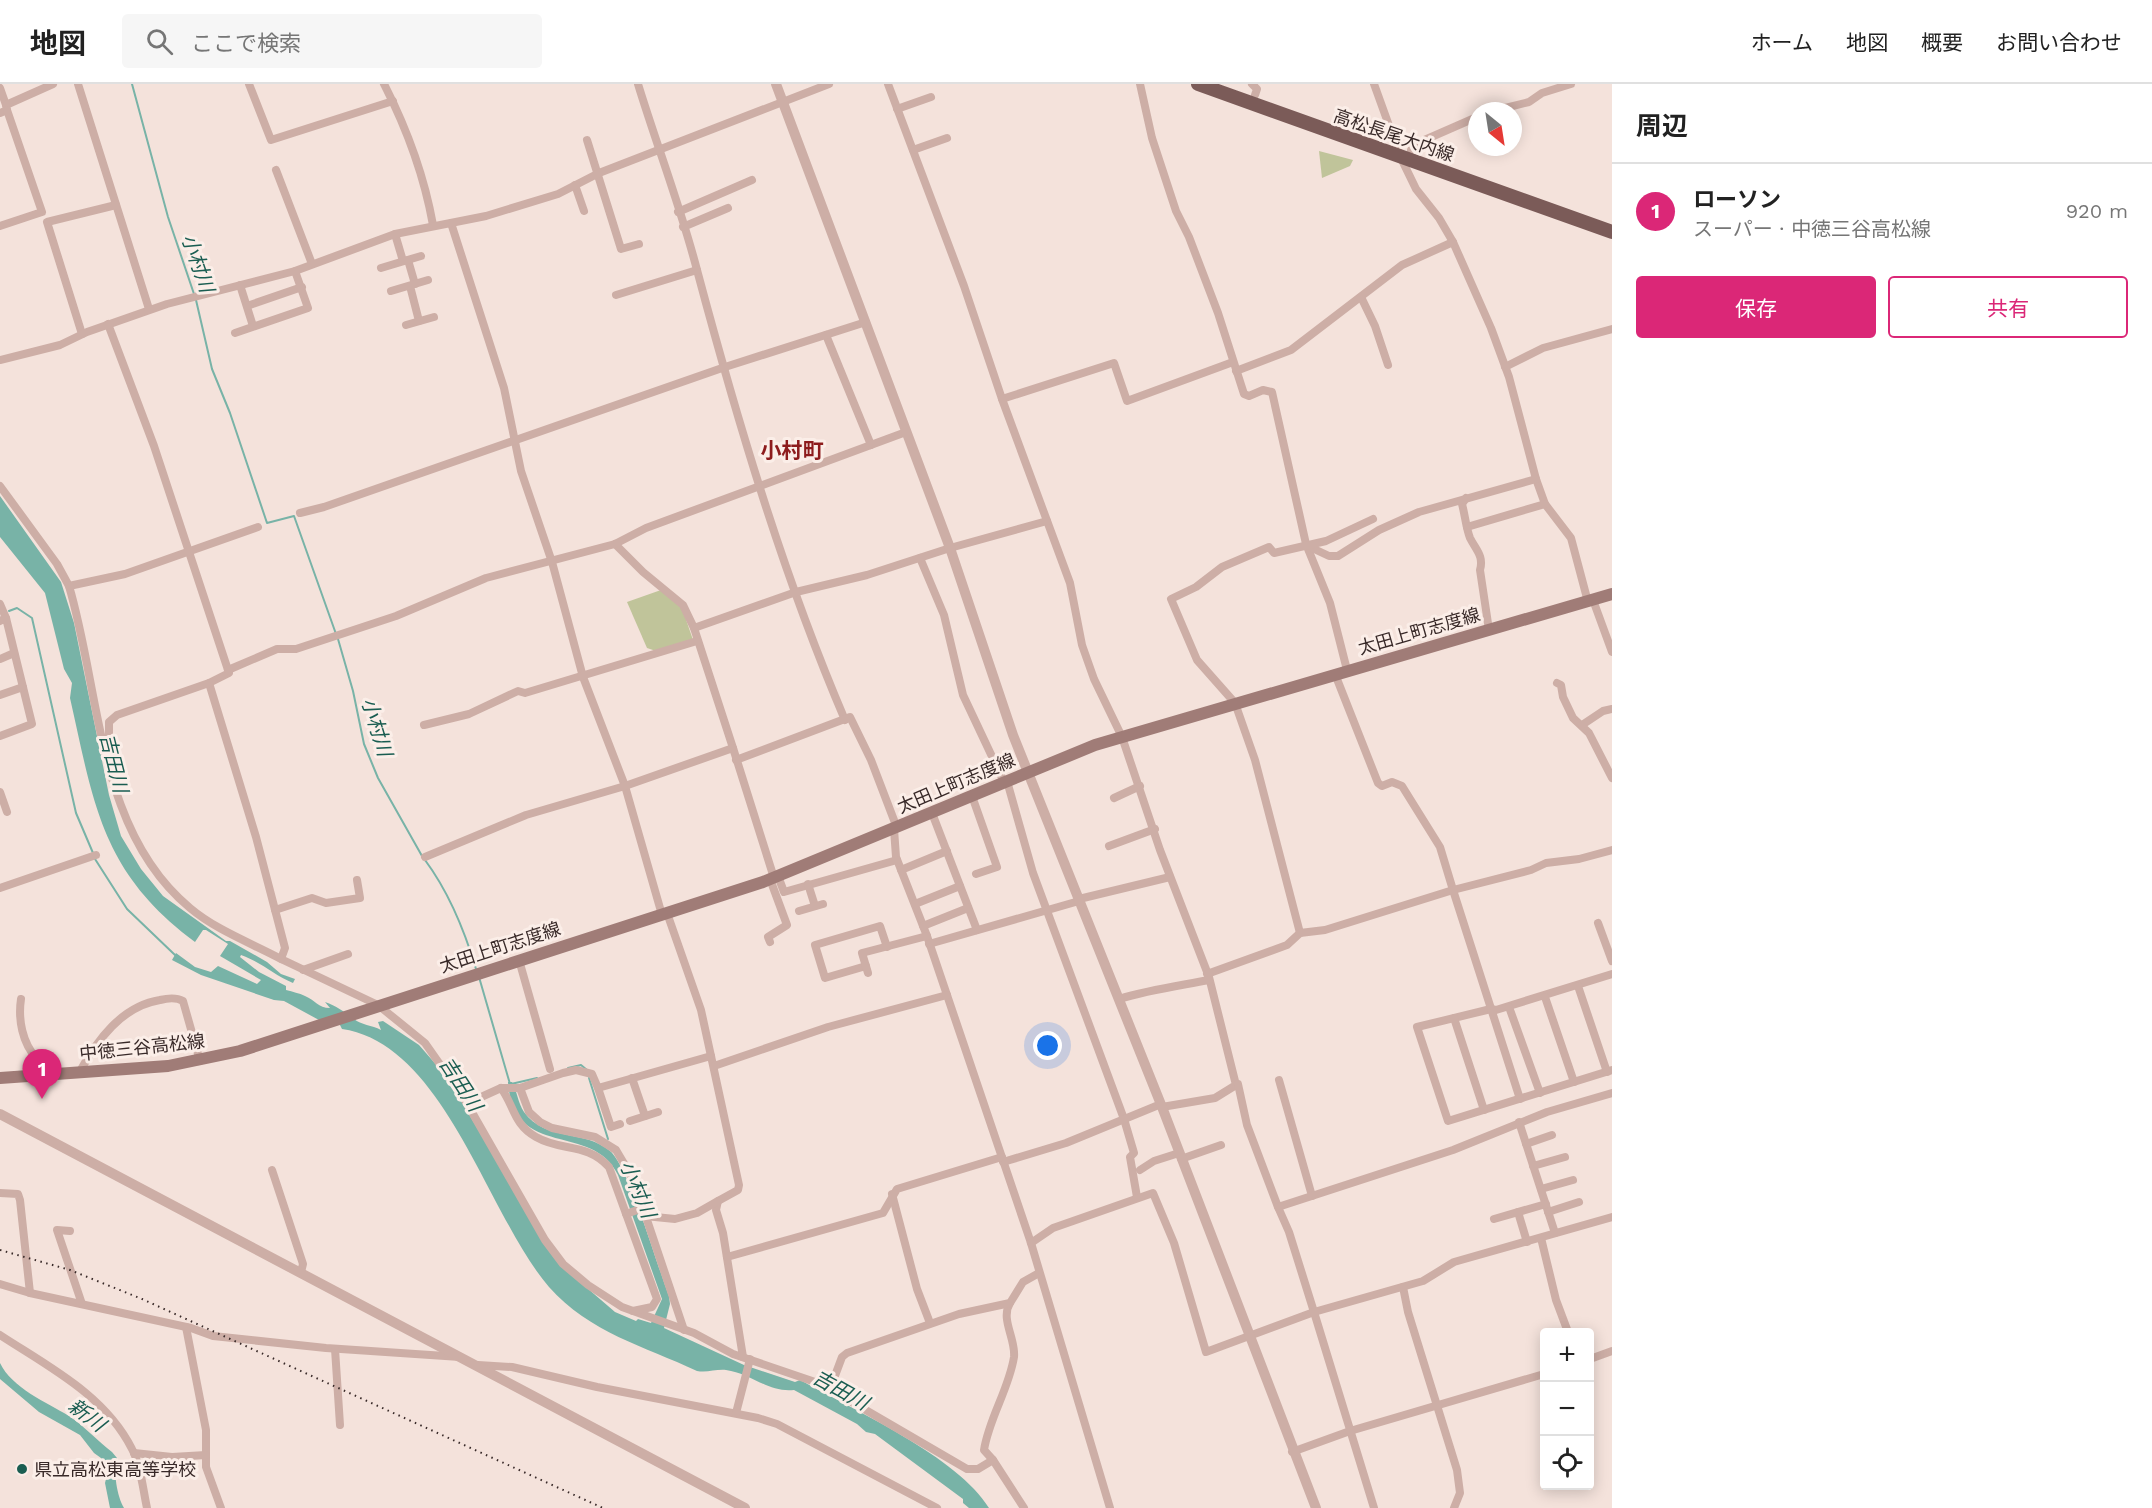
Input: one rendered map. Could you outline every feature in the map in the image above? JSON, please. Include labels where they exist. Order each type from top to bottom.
[{"type":"main road","name":"高松長尾大内線","points":[[1198,84],[1403,150]]},
{"type":"main road","name":"高松長尾大内線","points":[[1226,84],[1254,89],[1403,150],[1606,225]]},
{"type":"main road","name":"太田上町志度線","points":[[320,1024],[774,878],[1028,772],[1122,737],[1612,594]]},
{"type":"main road","name":"中徳三谷高松線","points":[[0,1078],[200,1061],[320,1024]]},
{"type":"street","points":[[4,109],[53,84]]},
{"type":"street","points":[[78,84],[150,309]]},
{"type":"street","points":[[249,84],[271,140],[393,101]]},
{"type":"street","points":[[384,84],[415,154],[427,193],[433,225]]},
{"type":"street","points":[[638,84],[697,270],[738,422],[817,653],[845,720]]},
{"type":"street","points":[[776,84],[950,548],[1004,711],[1161,1106],[1292,1452],[1316,1508]]},
{"type":"street","points":[[0,360],[60,345],[82,334],[150,309],[295,271],[395,234],[486,216],[558,194],[599,173],[659,152],[829,84]]},
{"type":"street","points":[[727,1257],[883,1213],[897,1189],[1066,1143],[1161,1106],[1215,1098],[1236,1085],[1208,977],[1170,877],[1122,737],[1094,679],[1082,645],[1070,583],[888,84]]},
{"type":"street","points":[[1140,84],[1152,138],[1176,211],[1218,313],[1234,367],[1246,396],[1263,390],[1272,393],[1309,546],[1330,603],[1341,672],[1378,783],[1382,786],[1392,782],[1402,786],[1440,847],[1520,1099]]},
{"type":"street","points":[[1374,84],[1403,150],[1416,189],[1439,218],[1453,242],[1491,328],[1505,367],[1545,504],[1571,538],[1590,601],[1612,652]]},
{"type":"street","points":[[1522,104],[1542,93],[1571,84]]},
{"type":"street","points":[[0,87],[4,109],[42,212],[0,226]]},
{"type":"street","points":[[897,109],[931,97]]},
{"type":"street","points":[[1403,150],[1468,121]]},
{"type":"street","points":[[913,150],[947,138]]},
{"type":"street","points":[[587,140],[621,249],[639,244]]},
{"type":"street","points":[[276,170],[312,264]]},
{"type":"street","points":[[678,212],[752,180]]},
{"type":"street","points":[[575,185],[584,211]]},
{"type":"street","points":[[82,334],[47,222],[116,205]]},
{"type":"street","points":[[683,227],[728,208]]},
{"type":"street","points":[[451,223],[504,388],[513,441],[552,562],[583,677],[625,786],[664,914],[701,1010],[740,1185],[738,1190],[697,1213],[675,1219],[644,1212],[626,1214]]},
{"type":"street","points":[[395,234],[412,285],[419,321]]},
{"type":"street","points":[[1002,399],[1114,363],[1127,401],[1291,350],[1402,265],[1453,242]]},
{"type":"street","points":[[381,268],[421,256]]},
{"type":"street","points":[[616,295],[697,270]]},
{"type":"street","points":[[235,333],[308,308],[295,271]]},
{"type":"street","points":[[391,291],[428,280]]},
{"type":"street","points":[[240,285],[253,326]]},
{"type":"street","points":[[247,306],[302,287]]},
{"type":"street","points":[[1361,297],[1375,326],[1388,365]]},
{"type":"street","points":[[406,325],[434,318]]},
{"type":"street","points":[[300,513],[324,507],[725,367],[866,322]]},
{"type":"street","points":[[108,324],[154,446],[187,553],[229,673],[209,683],[133,708],[110,722],[108,729],[111,757],[108,761]]},
{"type":"street","points":[[1505,367],[1543,348],[1612,329]]},
{"type":"street","points":[[826,335],[871,445]]},
{"type":"street","points":[[228,670],[277,649],[296,649],[396,616],[486,578],[615,544],[646,528],[906,432]]},
{"type":"street","points":[[1309,546],[1329,556],[1338,556],[1379,530],[1404,519],[1466,498],[1536,479]]},
{"type":"street","points":[[0,486],[57,564],[69,586],[108,761],[129,830],[155,873],[191,909],[281,960],[372,1007],[425,1043],[454,1082],[553,1251],[588,1286],[633,1311],[747,1358],[800,1375],[830,1389],[967,1469],[978,1469],[993,1460]]},
{"type":"street","points":[[1466,498],[1462,504],[1467,526],[1482,563],[1480,570],[1489,630]]},
{"type":"street","points":[[1467,526],[1545,504]]},
{"type":"street","points":[[1300,933],[1255,760],[1235,703],[1197,660],[1171,599],[1196,587],[1222,567],[1269,547],[1274,553],[1309,546],[1340,536],[1373,519]]},
{"type":"street","points":[[694,628],[796,592],[867,575],[1047,520]]},
{"type":"street","points":[[69,586],[125,574],[258,527]]},
{"type":"street","points":[[615,544],[643,572],[683,605],[694,628],[726,722],[787,925],[768,937],[770,942]]},
{"type":"street","points":[[920,558],[944,615],[963,695],[1005,782],[1033,873],[1082,1011],[1124,1119],[1134,1153],[1130,1156],[1137,1197]]},
{"type":"street","points":[[0,604],[32,724],[0,736]]},
{"type":"street","points":[[424,725],[469,714],[518,691],[525,693],[583,677],[697,641]]},
{"type":"street","points":[[0,659],[14,653]]},
{"type":"street","points":[[209,683],[256,837],[285,948],[281,960]]},
{"type":"street","points":[[1557,683],[1561,685],[1563,697],[1573,718],[1589,733],[1612,778]]},
{"type":"street","points":[[0,695],[22,687]]},
{"type":"street","points":[[92,687],[110,722]]},
{"type":"street","points":[[1582,725],[1603,711],[1612,709]]},
{"type":"street","points":[[736,760],[850,717],[871,760],[896,828],[893,845],[897,860],[928,940],[1031,1243],[1110,1508]]},
{"type":"street","points":[[425,857],[526,815],[625,786],[733,748]]},
{"type":"street","points":[[1114,798],[1140,786]]},
{"type":"street","points":[[0,792],[7,812]]},
{"type":"street","points":[[972,796],[997,867],[976,874]]},
{"type":"street","points":[[932,813],[977,930]]},
{"type":"street","points":[[1109,846],[1155,829]]},
{"type":"street","points":[[1119,999],[1164,986],[1172,987],[1208,977],[1287,945],[1300,933],[1325,930],[1453,890],[1531,870],[1546,863],[1579,859],[1612,850]]},
{"type":"street","points":[[901,870],[947,851]]},
{"type":"street","points":[[0,888],[96,855]]},
{"type":"street","points":[[774,878],[784,892],[897,860]]},
{"type":"street","points":[[887,947],[880,926],[815,945],[825,978],[867,970],[862,953],[977,930],[1079,900],[1170,877]]},
{"type":"street","points":[[275,910],[312,898],[326,903],[360,898],[357,880]]},
{"type":"street","points":[[799,911],[819,905],[808,884]]},
{"type":"street","points":[[915,904],[960,886]]},
{"type":"street","points":[[923,926],[968,908]]},
{"type":"street","points":[[1598,923],[1612,962]]},
{"type":"street","points":[[303,970],[348,954]]},
{"type":"street","points":[[519,960],[550,1069]]},
{"type":"street","points":[[1578,986],[1609,1071],[1448,1121],[1417,1027],[1545,997],[1612,973]]},
{"type":"street","points":[[714,1066],[828,1027],[947,995]]},
{"type":"street","points":[[1545,997],[1574,1082]]},
{"type":"street","points":[[79,1073],[102,1036],[124,1017],[143,1003],[166,999],[178,998],[183,1002],[200,1061]]},
{"type":"street","points":[[21,999],[19,1013],[27,1043],[37,1059],[50,1058],[51,1075]]},
{"type":"street","points":[[1509,1006],[1540,1093]]},
{"type":"street","points":[[1454,1018],[1484,1110]]},
{"type":"street","points":[[598,1088],[711,1056]]},
{"type":"street","points":[[454,1082],[479,1098],[503,1088],[518,1088],[576,1070],[588,1073],[598,1088],[611,1127],[620,1124]]},
{"type":"street","points":[[632,1078],[645,1116]]},
{"type":"street","points":[[1279,1080],[1312,1196]]},
{"type":"street","points":[[1238,1084],[1247,1125],[1289,1232],[1374,1508]]},
{"type":"street","points":[[503,1088],[515,1117],[535,1136],[548,1143],[581,1148],[601,1159],[615,1180],[657,1299],[652,1307],[633,1311]]},
{"type":"street","points":[[518,1088],[529,1112],[540,1122],[552,1128],[595,1137],[616,1150],[629,1172],[644,1212],[681,1329]]},
{"type":"street","points":[[1278,1207],[1454,1150],[1519,1122],[1612,1093]]},
{"type":"street","points":[[630,1121],[658,1112]]},
{"type":"street","points":[[0,1114],[745,1508]]},
{"type":"street","points":[[1519,1122],[1555,1233]]},
{"type":"street","points":[[1526,1144],[1552,1135]]},
{"type":"street","points":[[1140,1170],[1154,1161],[1221,1145]]},
{"type":"street","points":[[1533,1166],[1565,1157]]},
{"type":"street","points":[[272,1170],[303,1264],[301,1272]]},
{"type":"street","points":[[1541,1189],[1573,1180]]},
{"type":"street","points":[[0,1193],[18,1194],[20,1200],[30,1293]]},
{"type":"street","points":[[1031,1243],[1053,1228],[1153,1193],[1174,1243],[1206,1352],[1314,1312],[1424,1281],[1454,1262],[1612,1217]]},
{"type":"street","points":[[892,1194],[916,1289],[930,1323]]},
{"type":"street","points":[[718,1201],[716,1210],[747,1358],[736,1413]]},
{"type":"street","points":[[1494,1219],[1518,1212],[1580,1202]]},
{"type":"street","points":[[1518,1212],[1527,1242]]},
{"type":"street","points":[[70,1231],[57,1230],[82,1304]]},
{"type":"street","points":[[1540,1238],[1556,1300],[1566,1328]]},
{"type":"street","points":[[1024,1508],[984,1450],[1014,1356],[1007,1314],[1010,1303],[1023,1282],[1039,1273]]},
{"type":"street","points":[[0,1284],[30,1293],[186,1327],[213,1336],[335,1349],[461,1357]]},
{"type":"street","points":[[1403,1287],[1408,1312],[1457,1470],[1461,1493],[1454,1508]]},
{"type":"street","points":[[830,1389],[842,1357],[847,1353],[959,1314],[1010,1303]]},
{"type":"street","points":[[186,1327],[206,1430],[208,1477],[221,1508]]},
{"type":"street","points":[[0,1335],[90,1395],[112,1420],[134,1453],[147,1508]]},
{"type":"street","points":[[335,1349],[340,1425]]},
{"type":"street","points":[[1594,1358],[1612,1351]]},
{"type":"street","points":[[477,1365],[512,1367],[597,1387],[736,1413],[777,1424],[937,1508]]},
{"type":"street","points":[[1292,1452],[1350,1431],[1540,1375]]},
{"type":"street","points":[[134,1453],[172,1457],[207,1455]]},
{"type":"green space","points":[[1319,151],[1353,160],[1350,166],[1322,178]]},
{"type":"green space","points":[[661,590],[681,605],[693,640],[656,651],[647,648],[627,602]]},
{"type":"water","points":[[0,496],[61,582],[74,623],[109,795],[121,836],[141,869],[163,896],[226,941],[230,941],[267,962],[281,974],[295,979],[293,983],[241,955],[240,957],[259,972],[286,986],[286,990],[303,995],[322,1007],[330,1008],[325,1002],[357,1021],[381,1030],[378,1022],[383,1021],[419,1045],[446,1076],[558,1263],[615,1312],[636,1321],[638,1319],[651,1323],[662,1299],[618,1175],[606,1159],[591,1149],[538,1132],[524,1122],[513,1106],[508,1082],[512,1082],[524,1112],[533,1121],[554,1132],[600,1144],[618,1161],[634,1197],[669,1296],[670,1304],[664,1328],[744,1365],[795,1382],[800,1380],[875,1420],[930,1453],[954,1471],[974,1489],[989,1508],[969,1508],[963,1503],[963,1499],[875,1434],[866,1432],[857,1424],[794,1390],[776,1389],[726,1370],[697,1371],[618,1337],[582,1316],[549,1287],[527,1256],[461,1137],[436,1098],[409,1066],[378,1041],[342,1029],[339,1023],[319,1020],[284,1001],[274,1000],[201,975],[172,960],[176,953],[195,967],[211,972],[218,966],[257,984],[261,980],[220,956],[228,944],[206,930],[203,930],[195,942],[164,916],[139,889],[120,862],[106,834],[86,771],[70,698],[72,683],[64,669],[45,593],[0,537]]},
{"type":"water","points":[[0,1363],[5,1372],[21,1387],[75,1420],[112,1452],[117,1458],[116,1484],[124,1508],[110,1508],[105,1483],[108,1471],[101,1458],[80,1435],[39,1412],[0,1379]]},
{"type":"waterway","name":"小村川","points":[[132,84],[168,217],[194,294]]},
{"type":"waterway","name":"小村川","points":[[196,300],[212,369],[230,413],[267,523],[294,516],[336,634]]},
{"type":"waterway","points":[[9,611],[17,608],[32,618],[76,813],[93,853]]},
{"type":"waterway","name":"小村川","points":[[338,639],[353,691],[364,744],[378,778],[422,856]]},
{"type":"waterway","points":[[95,859],[127,909],[175,955]]},
{"type":"waterway","name":"小村川","points":[[425,860],[455,912],[476,969]]},
{"type":"waterway","name":"小村川","points":[[479,977],[510,1084]]},
{"type":"waterway","points":[[568,1068],[581,1065],[587,1070]]},
{"type":"waterway","points":[[511,1084],[537,1078]]},
{"type":"waterway","points":[[589,1078],[608,1139]]},
{"type":"railway","points":[[0,1250],[70,1270],[142,1299],[603,1508]]},
{"type":"place","name":"ローソン","points":[[42,1099]]},
{"type":"place","name":"県立高松東高等学校","points":[[22,1469]]},
{"type":"district","name":"小村町","points":[[792,450]]},
{"type":"water label","name":"吉田川","points":[[114,763]]},
{"type":"water label","name":"吉田川","points":[[461,1084]]},
{"type":"water label","name":"吉田川","points":[[841,1390]]},
{"type":"water label","name":"新川","points":[[87,1415]]}]
